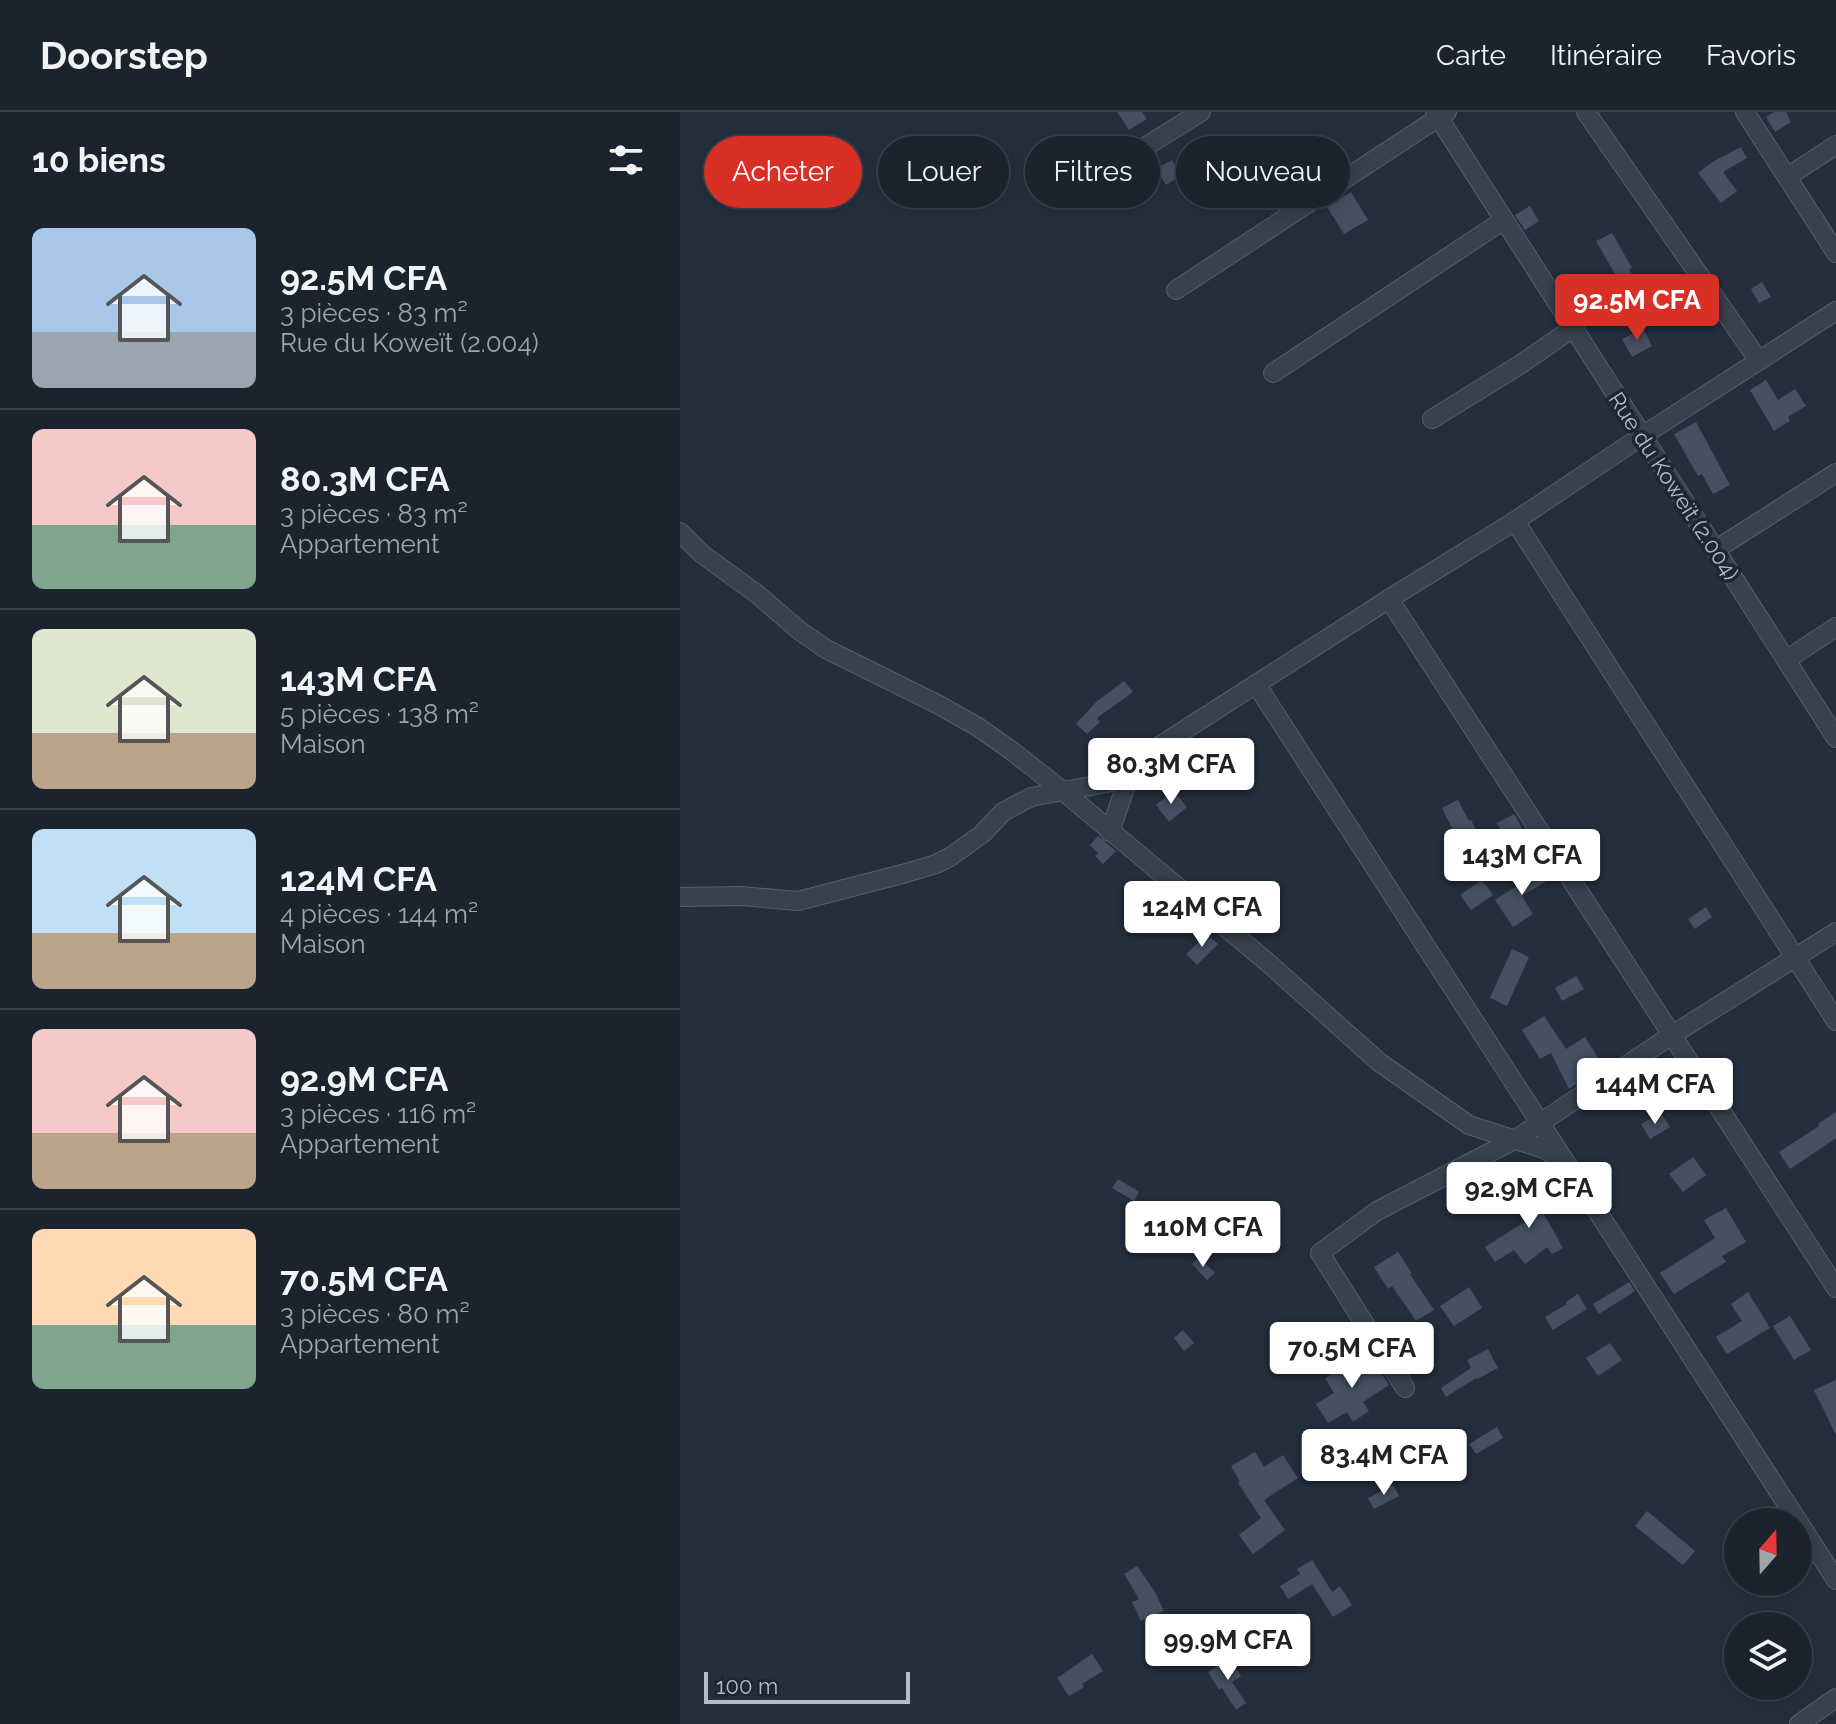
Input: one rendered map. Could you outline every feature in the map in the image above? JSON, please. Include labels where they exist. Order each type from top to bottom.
[{"type":"street","points":[[1160,138],[1201,112]]},
{"type":"street","points":[[1586,112],[1759,361]]},
{"type":"street","points":[[1745,112],[1836,253]]},
{"type":"street","points":[[1176,290],[1440,114]]},
{"type":"street","name":"Rue du Koweït (2.004)","points":[[1440,114],[1504,220],[1836,738]]},
{"type":"street","points":[[1787,177],[1836,145]]},
{"type":"street","points":[[1273,373],[1504,220]]},
{"type":"street","points":[[1110,832],[1128,779],[1144,756],[1515,521],[1836,311]]},
{"type":"street","points":[[1432,419],[1573,328]]},
{"type":"street","points":[[1715,550],[1836,473]]},
{"type":"street","points":[[1515,521],[1836,1021]]},
{"type":"street","points":[[680,532],[702,554],[826,649],[890,679],[978,727],[1012,751],[1266,961],[1379,1062],[1469,1125],[1544,1149],[1565,1162]]},
{"type":"street","points":[[1389,599],[1836,1288]]},
{"type":"street","points":[[1786,660],[1836,627]]},
{"type":"street","points":[[1256,684],[1836,1580]]},
{"type":"street","points":[[680,897],[741,896],[798,901],[906,873],[936,864],[959,851],[1019,802],[1031,797],[1128,779]]},
{"type":"street","points":[[1405,1388],[1320,1253],[1377,1211],[1516,1139],[1672,1035],[1836,932]]},
{"type":"street","points":[[1799,1724],[1836,1698]]},
{"type":"building","points":[[1117,112],[1142,112],[1147,119],[1129,130]]},
{"type":"building","points":[[1774,112],[1786,112],[1791,122],[1775,132],[1766,117]]},
{"type":"building","points":[[1741,147],[1747,158],[1723,172],[1737,191],[1721,203],[1698,173]]},
{"type":"building","points":[[1172,160],[1176,167],[1176,179],[1166,185],[1160,175],[1160,167]]},
{"type":"building","points":[[1350,193],[1368,220],[1344,234],[1328,208],[1350,208]]},
{"type":"building","points":[[1530,206],[1539,221],[1525,230],[1515,215]]},
{"type":"building","points":[[1612,233],[1647,300],[1634,307],[1596,241]]},
{"type":"building","points":[[1762,282],[1771,297],[1759,303],[1751,289]]},
{"type":"building","points":[[1643,328],[1652,346],[1632,357],[1622,339]]},
{"type":"building","points":[[1766,380],[1778,400],[1795,389],[1806,406],[1788,417],[1790,421],[1774,431],[1750,390]]},
{"type":"building","points":[[1696,422],[1730,485],[1713,494],[1702,474],[1698,476],[1674,434]]},
{"type":"building","points":[[1124,681],[1133,692],[1097,718],[1100,722],[1087,734],[1076,724],[1096,702]]},
{"type":"building","points":[[1174,791],[1187,807],[1169,822],[1156,805]]},
{"type":"building","points":[[1458,800],[1482,842],[1463,851],[1442,808]]},
{"type":"building","points":[[1514,814],[1525,834],[1507,843],[1497,823]]},
{"type":"building","points":[[1098,836],[1116,851],[1103,864],[1090,845]]},
{"type":"building","points":[[1545,866],[1552,878],[1522,896],[1533,914],[1513,927],[1495,900]]},
{"type":"building","points":[[1482,880],[1493,895],[1471,910],[1460,895]]},
{"type":"building","points":[[1706,907],[1712,917],[1695,929],[1688,919]]},
{"type":"building","points":[[1207,934],[1218,944],[1197,965],[1186,954]]},
{"type":"building","points":[[1512,949],[1529,957],[1507,1006],[1490,998]]},
{"type":"building","points":[[1576,976],[1584,989],[1562,1001],[1555,988]]},
{"type":"building","points":[[1544,1016],[1566,1049],[1585,1037],[1600,1061],[1596,1063],[1599,1069],[1569,1089],[1551,1053],[1540,1059],[1522,1030]]},
{"type":"building","points":[[1836,1112],[1836,1138],[1790,1169],[1779,1152]]},
{"type":"building","points":[[1661,1113],[1670,1127],[1650,1139],[1641,1124]]},
{"type":"building","points":[[1693,1157],[1706,1175],[1683,1192],[1669,1174]]},
{"type":"building","points":[[1118,1179],[1139,1192],[1134,1201],[1112,1188]]},
{"type":"building","points":[[1544,1180],[1553,1197],[1539,1205],[1563,1248],[1552,1254],[1547,1247],[1525,1264],[1514,1250],[1495,1262],[1485,1247],[1531,1218],[1518,1194]]},
{"type":"building","points":[[1726,1208],[1746,1242],[1722,1256],[1726,1262],[1674,1294],[1660,1273],[1715,1238],[1704,1220]]},
{"type":"building","points":[[1172,1213],[1193,1224],[1183,1242],[1162,1231]]},
{"type":"building","points":[[1398,1252],[1434,1310],[1416,1321],[1392,1286],[1388,1289],[1374,1267]]},
{"type":"building","points":[[1199,1257],[1215,1273],[1207,1280],[1192,1264]]},
{"type":"building","points":[[1629,1282],[1635,1291],[1599,1314],[1593,1304]]},
{"type":"building","points":[[1469,1287],[1482,1308],[1454,1326],[1440,1306]]},
{"type":"building","points":[[1748,1292],[1770,1328],[1727,1354],[1716,1337],[1742,1321],[1731,1304]]},
{"type":"building","points":[[1578,1294],[1587,1309],[1553,1330],[1545,1317]]},
{"type":"building","points":[[1790,1316],[1811,1350],[1794,1360],[1773,1326]]},
{"type":"building","points":[[1183,1330],[1194,1343],[1184,1351],[1174,1338]]},
{"type":"building","points":[[1610,1343],[1622,1360],[1598,1376],[1586,1358]]},
{"type":"building","points":[[1488,1349],[1498,1368],[1446,1397],[1441,1388],[1471,1368],[1467,1360]]},
{"type":"building","points":[[1370,1354],[1389,1385],[1363,1402],[1369,1411],[1353,1422],[1347,1412],[1328,1423],[1316,1404],[1334,1393],[1325,1378],[1341,1368],[1343,1372]]},
{"type":"building","points":[[1836,1380],[1836,1435],[1814,1390]]},
{"type":"building","points":[[1497,1427],[1503,1438],[1476,1454],[1469,1444]]},
{"type":"building","points":[[1324,1430],[1338,1451],[1320,1462],[1307,1441]]},
{"type":"building","points":[[1255,1452],[1264,1467],[1283,1455],[1298,1478],[1264,1500],[1285,1530],[1253,1554],[1239,1535],[1261,1518],[1238,1483],[1231,1466]]},
{"type":"building","points":[[1393,1485],[1399,1496],[1374,1509],[1368,1498]]},
{"type":"building","points":[[1647,1511],[1695,1551],[1683,1565],[1635,1526]]},
{"type":"building","points":[[1312,1560],[1332,1592],[1340,1586],[1352,1605],[1333,1617],[1312,1584],[1288,1599],[1280,1586],[1300,1574],[1297,1569]]},
{"type":"building","points":[[1137,1566],[1164,1611],[1141,1621],[1132,1602],[1139,1599],[1124,1574]]},
{"type":"building","points":[[1092,1654],[1103,1671],[1069,1696],[1057,1678]]},
{"type":"building","points":[[1230,1659],[1241,1676],[1232,1682],[1246,1703],[1236,1710],[1208,1672]]}]
